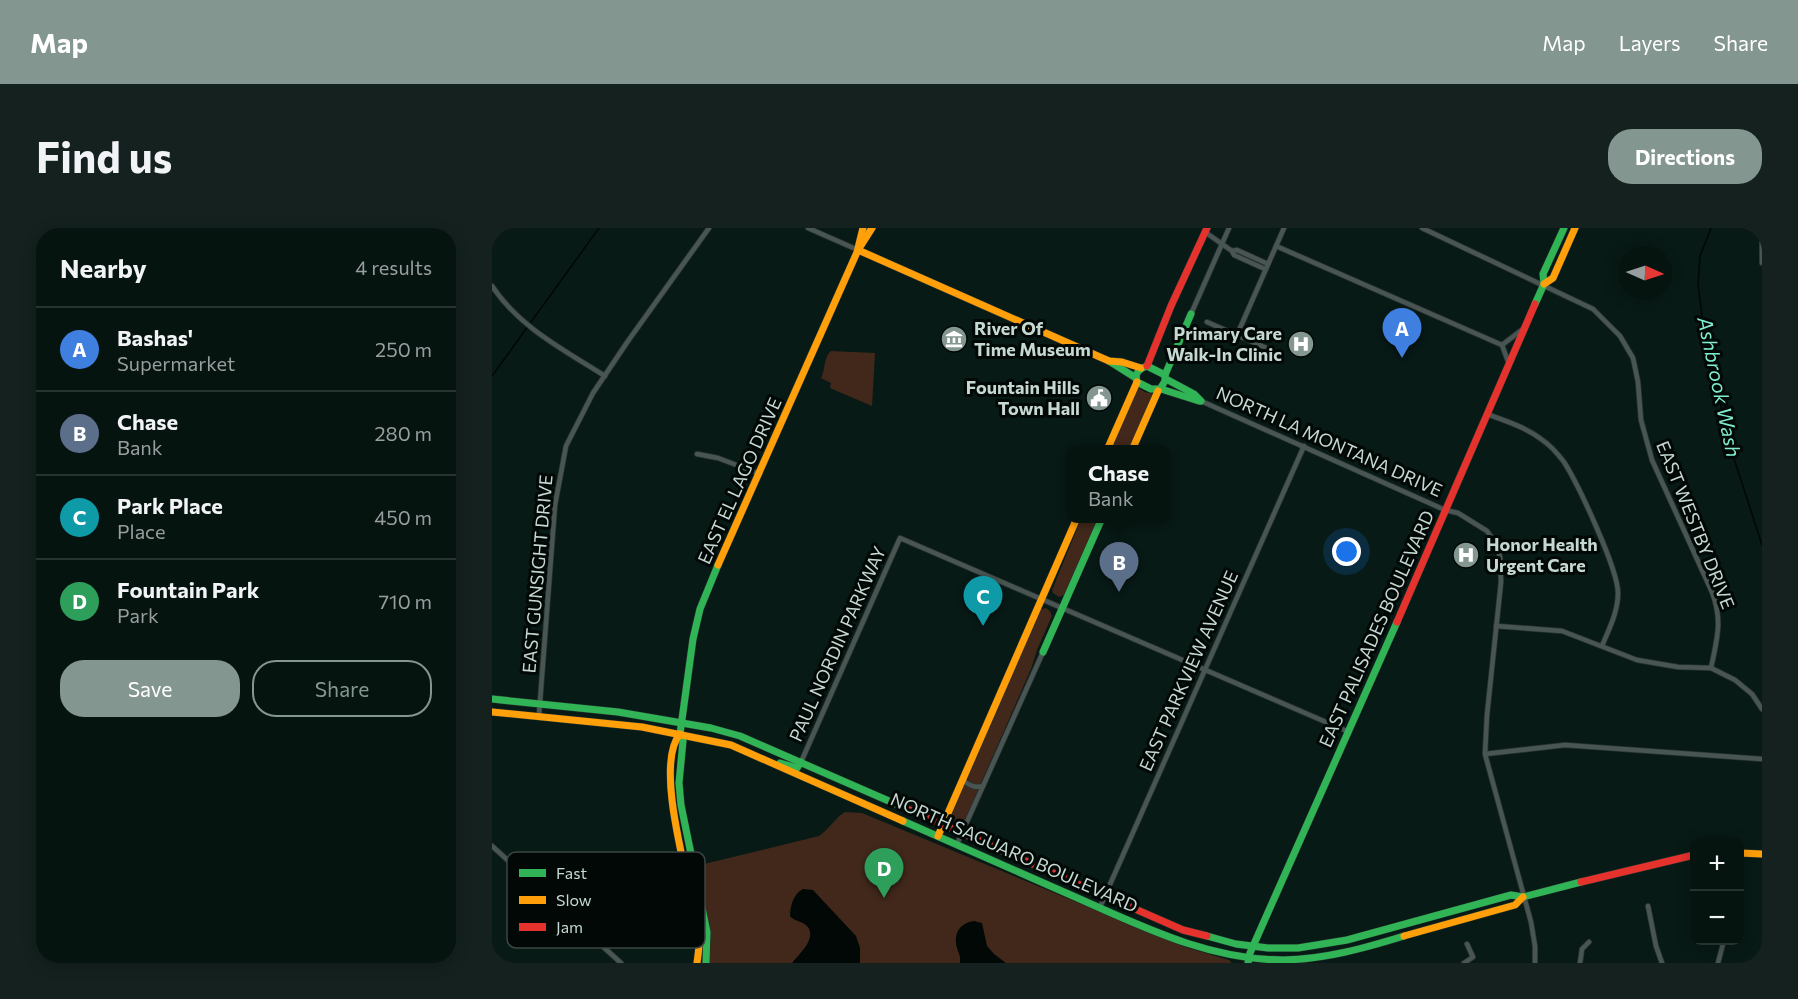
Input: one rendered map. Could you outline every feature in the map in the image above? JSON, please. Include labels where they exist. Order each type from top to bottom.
[{"type":"street","name":"EAST GUNSIGHT DRIVE","points":[[539,715],[555,505],[566,446],[605,376],[709,228]]},
{"type":"street","points":[[808,228],[1110,361],[1155,368],[1165,377]]},
{"type":"street","name":"EAST EL LAGO DRIVE","points":[[858,250],[863,228]]},
{"type":"street","name":"EAST EL LAGO DRIVE","points":[[691,852],[679,783],[683,741],[680,734],[693,639],[700,609],[858,250],[872,228]]},
{"type":"street","points":[[1134,445],[1165,384],[1165,377],[1229,228]]},
{"type":"street","points":[[1237,335],[1284,228]]},
{"type":"street","name":"EAST WESTBY DRIVE","points":[[1422,228],[1583,303],[1601,315],[1620,336],[1633,358],[1638,382],[1641,420],[1652,460],[1718,610],[1719,631],[1711,668]]},
{"type":"street","name":"EAST PALISADES BOULEVARD","points":[[1250,955],[1544,284],[1544,274],[1564,228]]},
{"type":"street","name":"EAST PALISADES BOULEVARD","points":[[1544,284],[1553,278],[1575,228]]},
{"type":"street","points":[[1762,229],[1762,263]]},
{"type":"street","points":[[1109,445],[1136,380],[1136,373],[1144,367],[1157,344],[1171,306],[1206,230],[1234,255],[1265,269]]},
{"type":"street","points":[[1276,246],[1502,345],[1509,364]]},
{"type":"street","points":[[1232,251],[1237,250],[1268,264]]},
{"type":"street","points":[[1246,261],[1249,255]]},
{"type":"street","points":[[492,286],[504,303],[520,319],[605,376]]},
{"type":"street","points":[[1207,322],[1271,350]]},
{"type":"street","points":[[1502,345],[1525,327]]},
{"type":"street","points":[[1110,361],[1116,368],[1128,372],[1148,389],[1160,390]]},
{"type":"street","name":"NORTH LA MONTANA DRIVE","points":[[1165,377],[1194,394],[1201,401]]},
{"type":"street","name":"NORTH LA MONTANA DRIVE","points":[[1160,390],[1201,401],[1445,510],[1458,513],[1487,531],[1497,545],[1501,566],[1485,754],[1534,936],[1535,963]]},
{"type":"street","points":[[1487,414],[1522,428],[1542,440],[1559,456],[1573,479],[1611,563],[1617,585],[1616,608],[1602,646]]},
{"type":"street","name":"EAST PARKVIEW AVENUE","points":[[1100,907],[1304,446]]},
{"type":"street","points":[[697,454],[718,458],[760,474]]},
{"type":"street","points":[[938,836],[1075,523]]},
{"type":"street","points":[[957,844],[1100,523]]},
{"type":"street","name":"PAUL NORDIN PARKWAY","points":[[801,762],[900,538],[1042,599]]},
{"type":"street","points":[[1042,599],[1349,732]]},
{"type":"street","points":[[1496,626],[1562,631],[1637,660],[1678,667],[1711,668],[1735,680],[1752,694],[1762,709]]},
{"type":"street","name":"NORTH SAGUARO BOULEVARD","points":[[492,699],[681,721],[741,736],[1105,896],[1192,933],[1224,942],[1250,955],[1329,944],[1511,895],[1523,897],[1690,856]]},
{"type":"street","name":"NORTH SAGUARO BOULEVARD","points":[[492,712],[539,715],[680,734],[731,745],[1100,907],[1187,944],[1220,953],[1300,960],[1342,954],[1515,905],[1523,897]]},
{"type":"street","name":"EAST EL LAGO DRIVE","points":[[680,734],[674,741],[670,779],[682,852]]},
{"type":"street","points":[[1485,754],[1565,745],[1762,759]]},
{"type":"street","points":[[771,762],[797,768],[801,762]]},
{"type":"street","points":[[964,774],[965,782],[975,788],[984,786]]},
{"type":"street","points":[[492,846],[507,860]]},
{"type":"street","points":[[1744,853],[1762,854]]},
{"type":"street","points":[[1648,906],[1662,963]]},
{"type":"street","name":"EAST EL LAGO DRIVE","points":[[705,922],[706,963]]},
{"type":"street","points":[[1580,963],[1582,949],[1588,942]]},
{"type":"street","points":[[1465,963],[1473,957],[1467,944]]},
{"type":"street","points":[[1718,963],[1723,945]]},
{"type":"street","points":[[604,948],[621,963]]},
{"type":"street","points":[[697,963],[700,948]]},
{"type":"street","points":[[1242,963],[1250,955]]},
{"type":"shaded area","points":[[831,351],[875,353],[872,406],[830,388],[831,383],[821,378]]},
{"type":"shaded area","points":[[1137,387],[1154,394],[1130,445],[1113,445]]},
{"type":"shaded area","points":[[1079,523],[1096,523],[1064,595],[1059,597],[1052,590]]},
{"type":"shaded area","points":[[1046,608],[1052,616],[981,783],[976,786],[969,783],[967,777],[1040,610]]},
{"type":"shaded area","points":[[964,784],[978,790],[963,824],[957,825],[951,822],[949,817]]},
{"type":"shaded area","points":[[845,812],[862,813],[1185,947],[1229,960],[1232,963],[708,963],[711,940],[705,910],[705,864],[819,836]]},
{"type":"shaded area","points":[[803,889],[813,890],[856,936],[860,948],[860,963],[792,963],[806,945],[810,935],[806,925],[790,916],[793,900]]},
{"type":"shaded area","points":[[974,921],[982,923],[987,946],[1006,963],[960,963],[956,943],[957,933],[961,926]]},
{"type":"waterway","points":[[492,376],[599,228]]},
{"type":"waterway","name":"Ashbrook Wash","points":[[1711,228],[1700,256],[1698,284],[1703,323],[1729,443],[1762,545]]},
{"type":"traffic: fast","points":[[1535,304],[1544,284],[1543,274],[1564,228]]},
{"type":"traffic: fast","points":[[1165,375],[1191,314]]},
{"type":"traffic: fast","points":[[1109,361],[1136,378]]},
{"type":"traffic: fast","points":[[1147,366],[1165,375],[1165,381],[1160,389],[1151,389],[1137,382],[1138,372],[1147,366]]},
{"type":"traffic: fast","points":[[1166,379],[1194,394],[1201,401]]},
{"type":"traffic: fast","points":[[1161,389],[1199,401]]},
{"type":"traffic: fast","points":[[1043,652],[1100,523]]},
{"type":"traffic: fast","points":[[691,852],[679,783],[683,741],[680,734],[693,639],[700,609],[718,565]]},
{"type":"traffic: fast","points":[[1248,963],[1250,953],[1397,622]]},
{"type":"traffic: fast","points":[[492,699],[618,712],[711,728],[740,736],[898,805]]},
{"type":"traffic: fast","points":[[780,763],[797,768],[801,762]]},
{"type":"traffic: fast","points":[[903,821],[1124,919],[1202,948],[1256,958],[1284,960],[1315,958],[1404,936]]},
{"type":"traffic: fast","points":[[1207,936],[1236,944],[1268,948],[1298,948],[1347,940],[1511,895],[1523,897],[1581,882]]},
{"type":"traffic: fast","points":[[705,922],[706,963]]},
{"type":"traffic: slow","points":[[858,248],[863,228]]},
{"type":"traffic: slow","points":[[718,565],[858,250],[872,228]]},
{"type":"traffic: slow","points":[[1544,284],[1553,278],[1575,228]]},
{"type":"traffic: slow","points":[[858,250],[1109,361],[1122,362],[1141,368]]},
{"type":"traffic: slow","points":[[1109,445],[1137,382]]},
{"type":"traffic: slow","points":[[1134,445],[1158,391]]},
{"type":"traffic: slow","points":[[938,836],[1075,523]]},
{"type":"traffic: slow","points":[[492,712],[642,727],[731,745],[903,821]]},
{"type":"traffic: slow","points":[[680,734],[673,750],[670,773],[672,801],[681,852]]},
{"type":"traffic: slow","points":[[1744,853],[1762,854]]},
{"type":"traffic: slow","points":[[1404,936],[1515,905],[1523,897]]},
{"type":"traffic: slow","points":[[697,963],[699,948]]},
{"type":"traffic: jam","points":[[1147,366],[1171,306],[1207,228]]},
{"type":"traffic: jam","points":[[1397,622],[1535,304]]},
{"type":"traffic: jam","points":[[898,805],[1183,930],[1207,936]]},
{"type":"traffic: jam","points":[[1581,882],[1690,856]]},
{"type":"place","name":"River Of Time Museum","points":[[954,339]]},
{"type":"place","name":"Primary Care Walk-In Clinic","points":[[1301,344]]},
{"type":"place","name":"Bashas'","points":[[1402,358]]},
{"type":"place","name":"Fountain Hills Town Hall","points":[[1099,398]]},
{"type":"place","name":"Honor Health Urgent Care","points":[[1466,555]]},
{"type":"place","name":"Chase","points":[[1119,592]]},
{"type":"place","name":"Park Place","points":[[983,626]]},
{"type":"place","name":"Fountain Park","points":[[884,898]]}]
